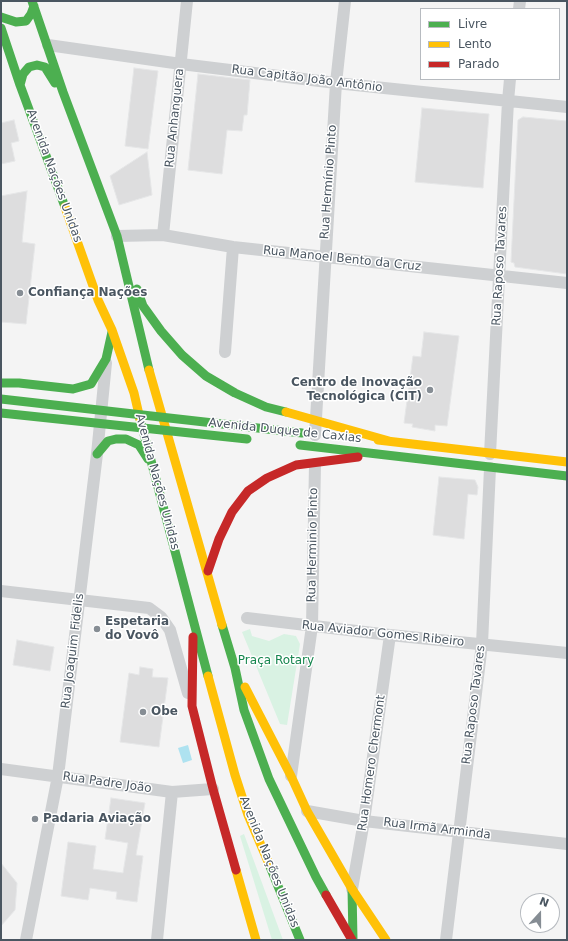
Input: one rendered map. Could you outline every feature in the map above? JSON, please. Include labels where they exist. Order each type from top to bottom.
[{"type":"main road","points":[[1,17],[16,22],[26,21],[31,14],[33,4]]},
{"type":"main road","name":"Avenida Nações Unidas","points":[[33,4],[116,236],[150,374],[236,668],[244,710],[269,779],[316,877],[352,940]]},
{"type":"main road","name":"Avenida Nações Unidas","points":[[1,28],[20,86],[98,300],[112,330],[134,393],[151,463],[193,614],[235,775],[248,815],[300,940]]},
{"type":"main road","points":[[20,86],[23,74],[29,67],[37,65],[45,67],[52,80],[64,92]]},
{"type":"main road","points":[[125,272],[137,289],[143,306],[161,331],[182,355],[206,376],[235,393],[266,407],[389,441]]},
{"type":"main road","points":[[1,383],[19,383],[73,389],[91,384],[106,359],[112,330]]},
{"type":"main road","name":"Avenida Duque de Caxias","points":[[1,399],[319,436]]},
{"type":"main road","name":"Avenida Duque de Caxias","points":[[1,413],[253,440]]},
{"type":"main road","name":"Avenida Duque de Caxias","points":[[345,437],[567,462]]},
{"type":"main road","points":[[97,454],[108,441],[126,439],[139,445],[151,463]]},
{"type":"main road","name":"Avenida Duque de Caxias","points":[[296,444],[567,476]]},
{"type":"main road","points":[[208,571],[219,539],[232,512],[248,491],[267,478],[296,465],[315,464],[380,454]]},
{"type":"main road","points":[[193,614],[192,706],[212,789],[256,940]]},
{"type":"main road","name":"Avenida Nações Unidas","points":[[236,668],[291,776],[307,811],[352,889],[386,940]]},
{"type":"main road","points":[[212,789],[224,798]]},
{"type":"main road","points":[[236,806],[248,815]]},
{"type":"main road","points":[[352,889],[352,940]]},
{"type":"street","name":"Rua Anhanguera","points":[[163,236],[187,1]]},
{"type":"street","name":"Rua Hermínio Pinto","points":[[319,436],[316,421],[325,256],[336,83],[345,1]]},
{"type":"street","name":"Rua Capitão João Antônio","points":[[48,45],[181,64],[336,83],[567,107]]},
{"type":"street","name":"Rua Raposo Tavares","points":[[490,454],[510,80]]},
{"type":"street","name":"Rua Manoel Bento da Cruz","points":[[116,236],[163,236],[233,247],[567,283]]},
{"type":"street","points":[[225,352],[233,247]]},
{"type":"street","name":"Rua Joaquim Fidelis","points":[[26,940],[58,776],[97,454],[106,359]]},
{"type":"street","name":"Rua Herminio Pinto","points":[[312,626],[315,464]]},
{"type":"street","name":"Rua Raposo Tavares","points":[[446,940],[482,644],[490,468]]},
{"type":"street","points":[[1,590],[149,608],[161,617],[170,630],[192,706]]},
{"type":"street","name":"Rua Aviador Gomes Ribeiro","points":[[248,618],[390,635],[567,653]]},
{"type":"street","points":[[291,776],[312,626]]},
{"type":"street","name":"Rua Homero Chermont","points":[[352,889],[364,821],[390,635]]},
{"type":"street","name":"Rua Padre João","points":[[1,769],[172,792],[212,789]]},
{"type":"street","points":[[157,940],[172,792]]},
{"type":"street","name":"Rua Irmã Arminda","points":[[307,811],[364,821],[567,844]]},
{"type":"green space","name":"Praça Rotary","points":[[250,629],[252,636],[269,641],[284,634],[296,636],[300,644],[287,725],[280,724],[242,632]]},
{"type":"green space","points":[[244,834],[283,940],[272,940],[240,836]]},
{"type":"water","points":[[188,745],[192,760],[183,763],[178,748]]},
{"type":"building","points":[[134,68],[158,71],[148,149],[125,146]]},
{"type":"building","points":[[198,74],[250,80],[247,115],[244,115],[242,131],[227,130],[222,174],[188,170]]},
{"type":"building","points":[[422,108],[489,114],[483,188],[415,182]]},
{"type":"building","points":[[523,117],[567,121],[567,274],[515,267],[514,263],[511,262],[518,120]]},
{"type":"building","points":[[14,120],[19,141],[11,143],[15,161],[1,164],[1,123]]},
{"type":"building","points":[[147,152],[152,195],[119,205],[110,176]]},
{"type":"building","points":[[27,191],[22,242],[35,244],[26,324],[1,322],[1,196]]},
{"type":"building","name":"Centro de Inovação Tecnológica (CIT)","points":[[424,332],[459,336],[447,426],[435,425],[435,431],[412,427],[413,424],[404,423],[413,356],[421,357]]},
{"type":"building","points":[[439,477],[475,480],[478,487],[477,495],[468,494],[464,539],[433,535]]},
{"type":"building","points":[[17,640],[54,647],[50,671],[13,665]]},
{"type":"building","points":[[140,667],[153,669],[152,677],[168,678],[159,747],[120,742],[129,673],[139,675]]},
{"type":"building","points":[[111,798],[145,803],[136,855],[143,856],[137,902],[116,899],[117,892],[90,888],[88,900],[61,896],[68,842],[96,846],[93,869],[123,873],[128,843],[105,839]]},
{"type":"building","points":[[1,863],[17,883],[15,910],[1,926]]},
{"type":"traffic: fast","points":[[32,1],[63,92],[117,236],[149,370]]},
{"type":"traffic: fast","points":[[1,17],[16,22],[26,21],[34,6]]},
{"type":"traffic: fast","points":[[1,28],[20,85],[65,207]]},
{"type":"traffic: fast","points":[[20,85],[23,74],[29,67],[37,65],[45,67],[55,83]]},
{"type":"traffic: fast","points":[[137,289],[143,306],[161,331],[182,355],[206,376],[235,393],[266,407],[286,412]]},
{"type":"traffic: fast","points":[[1,383],[19,383],[73,389],[91,384],[106,359],[112,332]]},
{"type":"traffic: fast","points":[[1,399],[302,433]]},
{"type":"traffic: fast","points":[[1,413],[247,439]]},
{"type":"traffic: fast","points":[[140,419],[208,676]]},
{"type":"traffic: fast","points":[[97,454],[108,441],[126,439],[139,445],[148,459]]},
{"type":"traffic: fast","points":[[300,445],[567,476]]},
{"type":"traffic: fast","points":[[222,625],[235,668],[244,710],[269,779],[326,895]]},
{"type":"traffic: fast","points":[[269,864],[300,940]]},
{"type":"traffic: fast","points":[[352,889],[353,940]]},
{"type":"traffic: slow","points":[[65,207],[98,300],[112,330],[134,393],[140,419]]},
{"type":"traffic: slow","points":[[149,370],[222,625]]},
{"type":"traffic: slow","points":[[286,412],[389,441]]},
{"type":"traffic: slow","points":[[378,440],[567,462]]},
{"type":"traffic: slow","points":[[208,676],[235,775],[248,815],[269,864]]},
{"type":"traffic: slow","points":[[245,687],[291,776],[307,811],[352,889],[386,940]]},
{"type":"traffic: slow","points":[[236,870],[256,940]]},
{"type":"traffic: jam","points":[[208,571],[219,539],[232,512],[248,491],[267,478],[296,465],[358,457]]},
{"type":"traffic: jam","points":[[193,637],[192,706],[213,789],[236,870]]},
{"type":"traffic: jam","points":[[326,895],[352,940]]},
{"type":"place","name":"Confiança Nações","points":[[20,293]]},
{"type":"place","name":"Centro de Inovação Tecnológica (CIT)","points":[[430,390]]},
{"type":"place","name":"Espetaria do Vovô","points":[[97,629]]},
{"type":"place","name":"Obe","points":[[143,712]]},
{"type":"place","name":"Padaria Aviação","points":[[35,819]]}]
